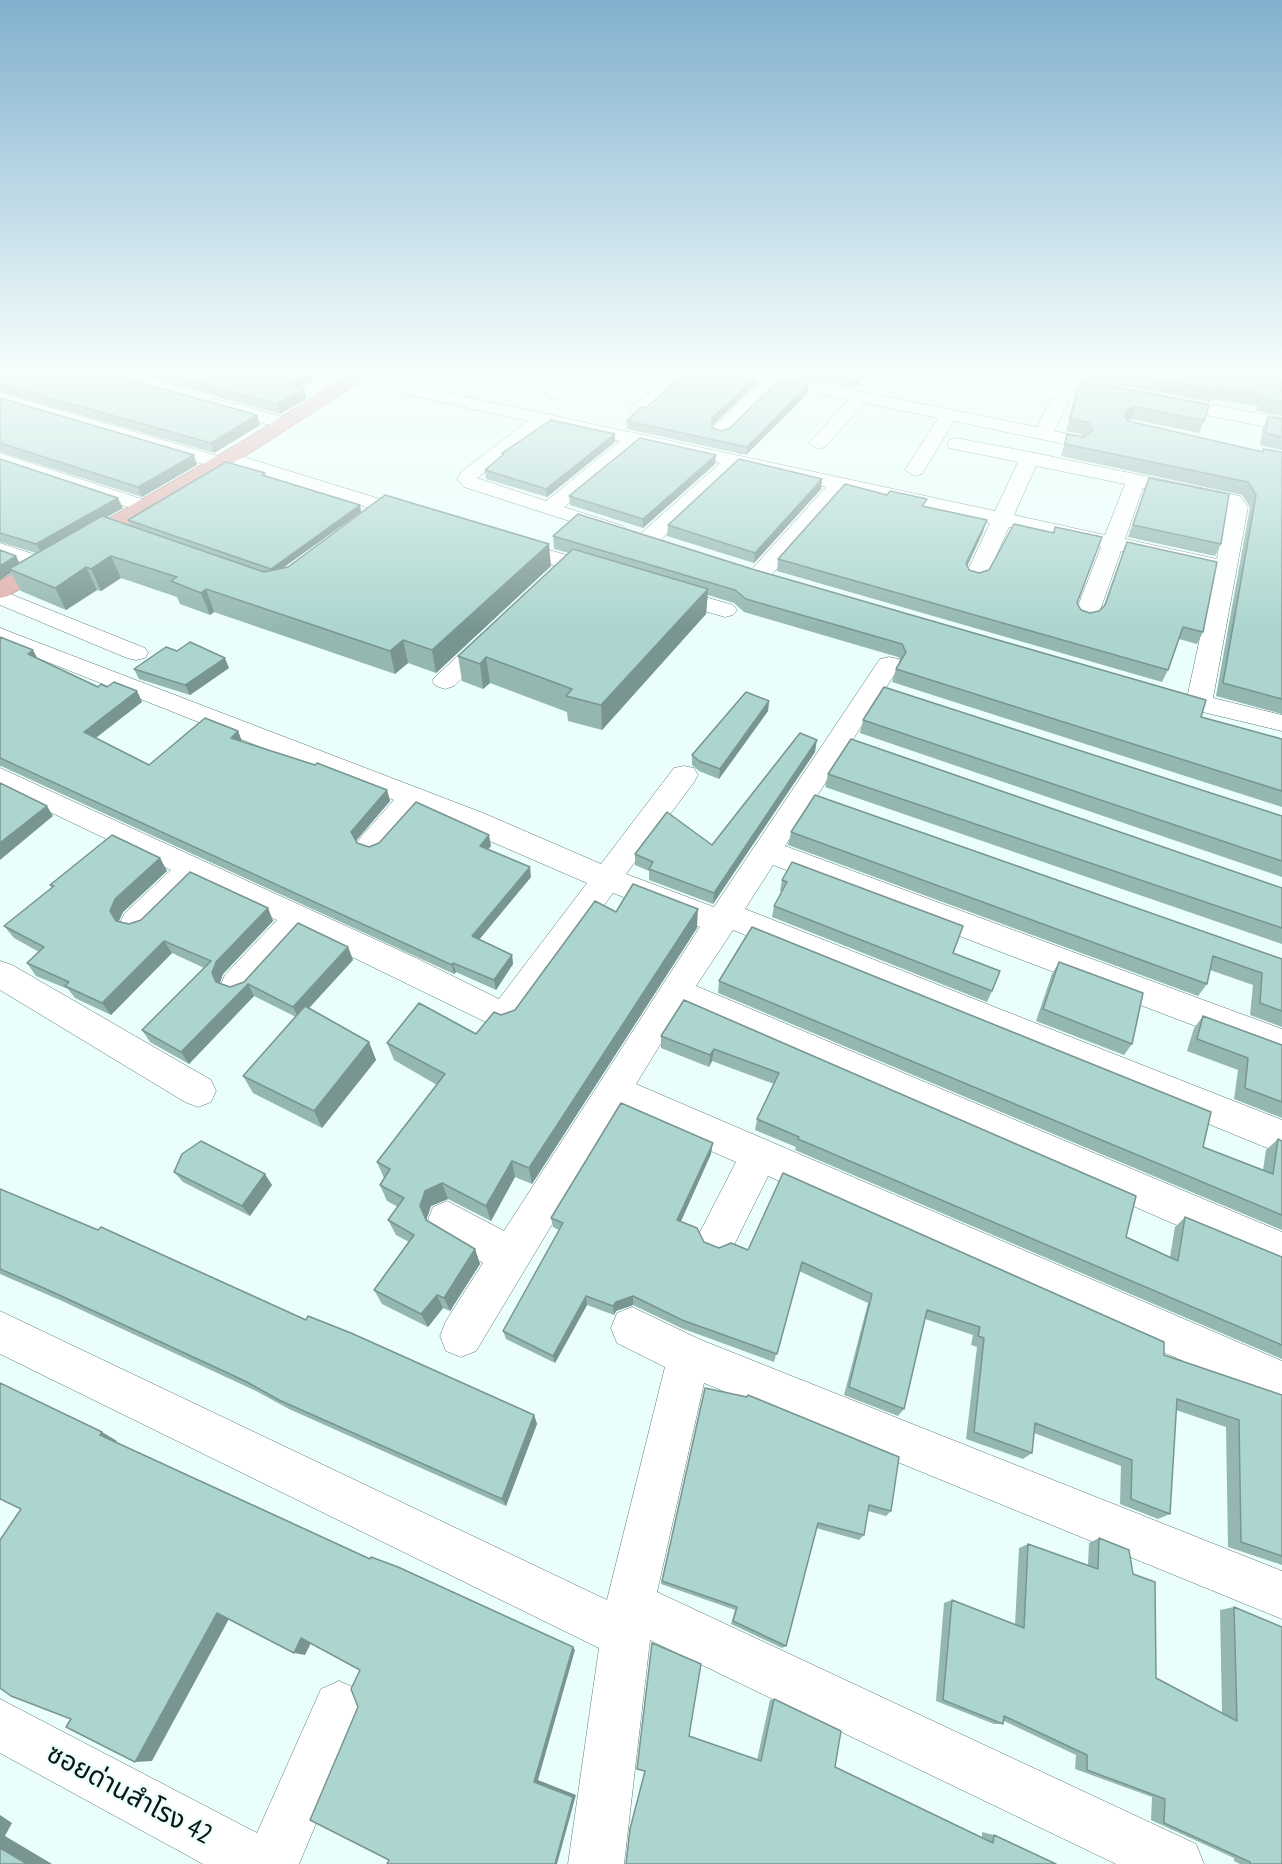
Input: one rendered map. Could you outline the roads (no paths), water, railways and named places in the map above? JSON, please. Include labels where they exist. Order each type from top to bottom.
[{"type":"main road","points":[[0,591],[230,456]]},
{"type":"street","points":[[209,456],[440,523]]},
{"type":"street","points":[[494,456],[467,479],[670,547]]},
{"type":"street","points":[[550,508],[614,456]]},
{"type":"street","points":[[713,456],[1226,568]]},
{"type":"street","points":[[915,470],[924,456]]},
{"type":"street","points":[[1019,456],[1225,497],[1236,503],[1238,507],[1199,703]]},
{"type":"street","points":[[976,576],[1030,458]]},
{"type":"street","points":[[0,459],[144,506]]},
{"type":"street","points":[[648,540],[734,461]]},
{"type":"street","points":[[1086,616],[1136,480]]},
{"type":"street","points":[[759,575],[838,485]]},
{"type":"street","points":[[367,520],[386,507]]},
{"type":"street","points":[[107,527],[129,535]]},
{"type":"street","points":[[494,540],[562,571],[626,580]]},
{"type":"street","points":[[0,549],[43,566]]},
{"type":"street","points":[[736,568],[782,582]]},
{"type":"street","points":[[648,587],[725,610]]},
{"type":"street","points":[[0,597],[136,653]]},
{"type":"street","points":[[445,681],[503,626]]},
{"type":"street","points":[[0,635],[473,820],[607,879],[723,918],[1282,1137]]},
{"type":"street","points":[[461,1336],[675,991],[767,851],[816,796],[852,742],[886,682]]},
{"type":"street","points":[[1177,697],[1282,723]]},
{"type":"street","points":[[0,777],[504,1017],[684,775]]},
{"type":"street","points":[[371,844],[413,797]]},
{"type":"street","points":[[767,851],[1282,1044]]},
{"type":"street","points":[[136,922],[192,868]]},
{"type":"street","points":[[237,984],[298,918]]},
{"type":"street","points":[[0,974],[198,1091]]},
{"type":"street","points":[[675,991],[1282,1252]]},
{"type":"street","points":[[613,1091],[1282,1383]]},
{"type":"street","points":[[718,1236],[759,1155]]},
{"type":"street","points":[[447,1220],[511,1257]]},
{"type":"street","points":[[632,1328],[689,1356],[1282,1595]]},
{"type":"street","points":[[0,1332],[628,1620],[1176,1864]]},
{"type":"street","points":[[596,1864],[628,1620],[689,1356]]},
{"type":"street","points":[[271,1864],[339,1707]]},
{"type":"street","name":"ซอยด่านสำโรง 42","points":[[0,1725],[259,1864]]}]
